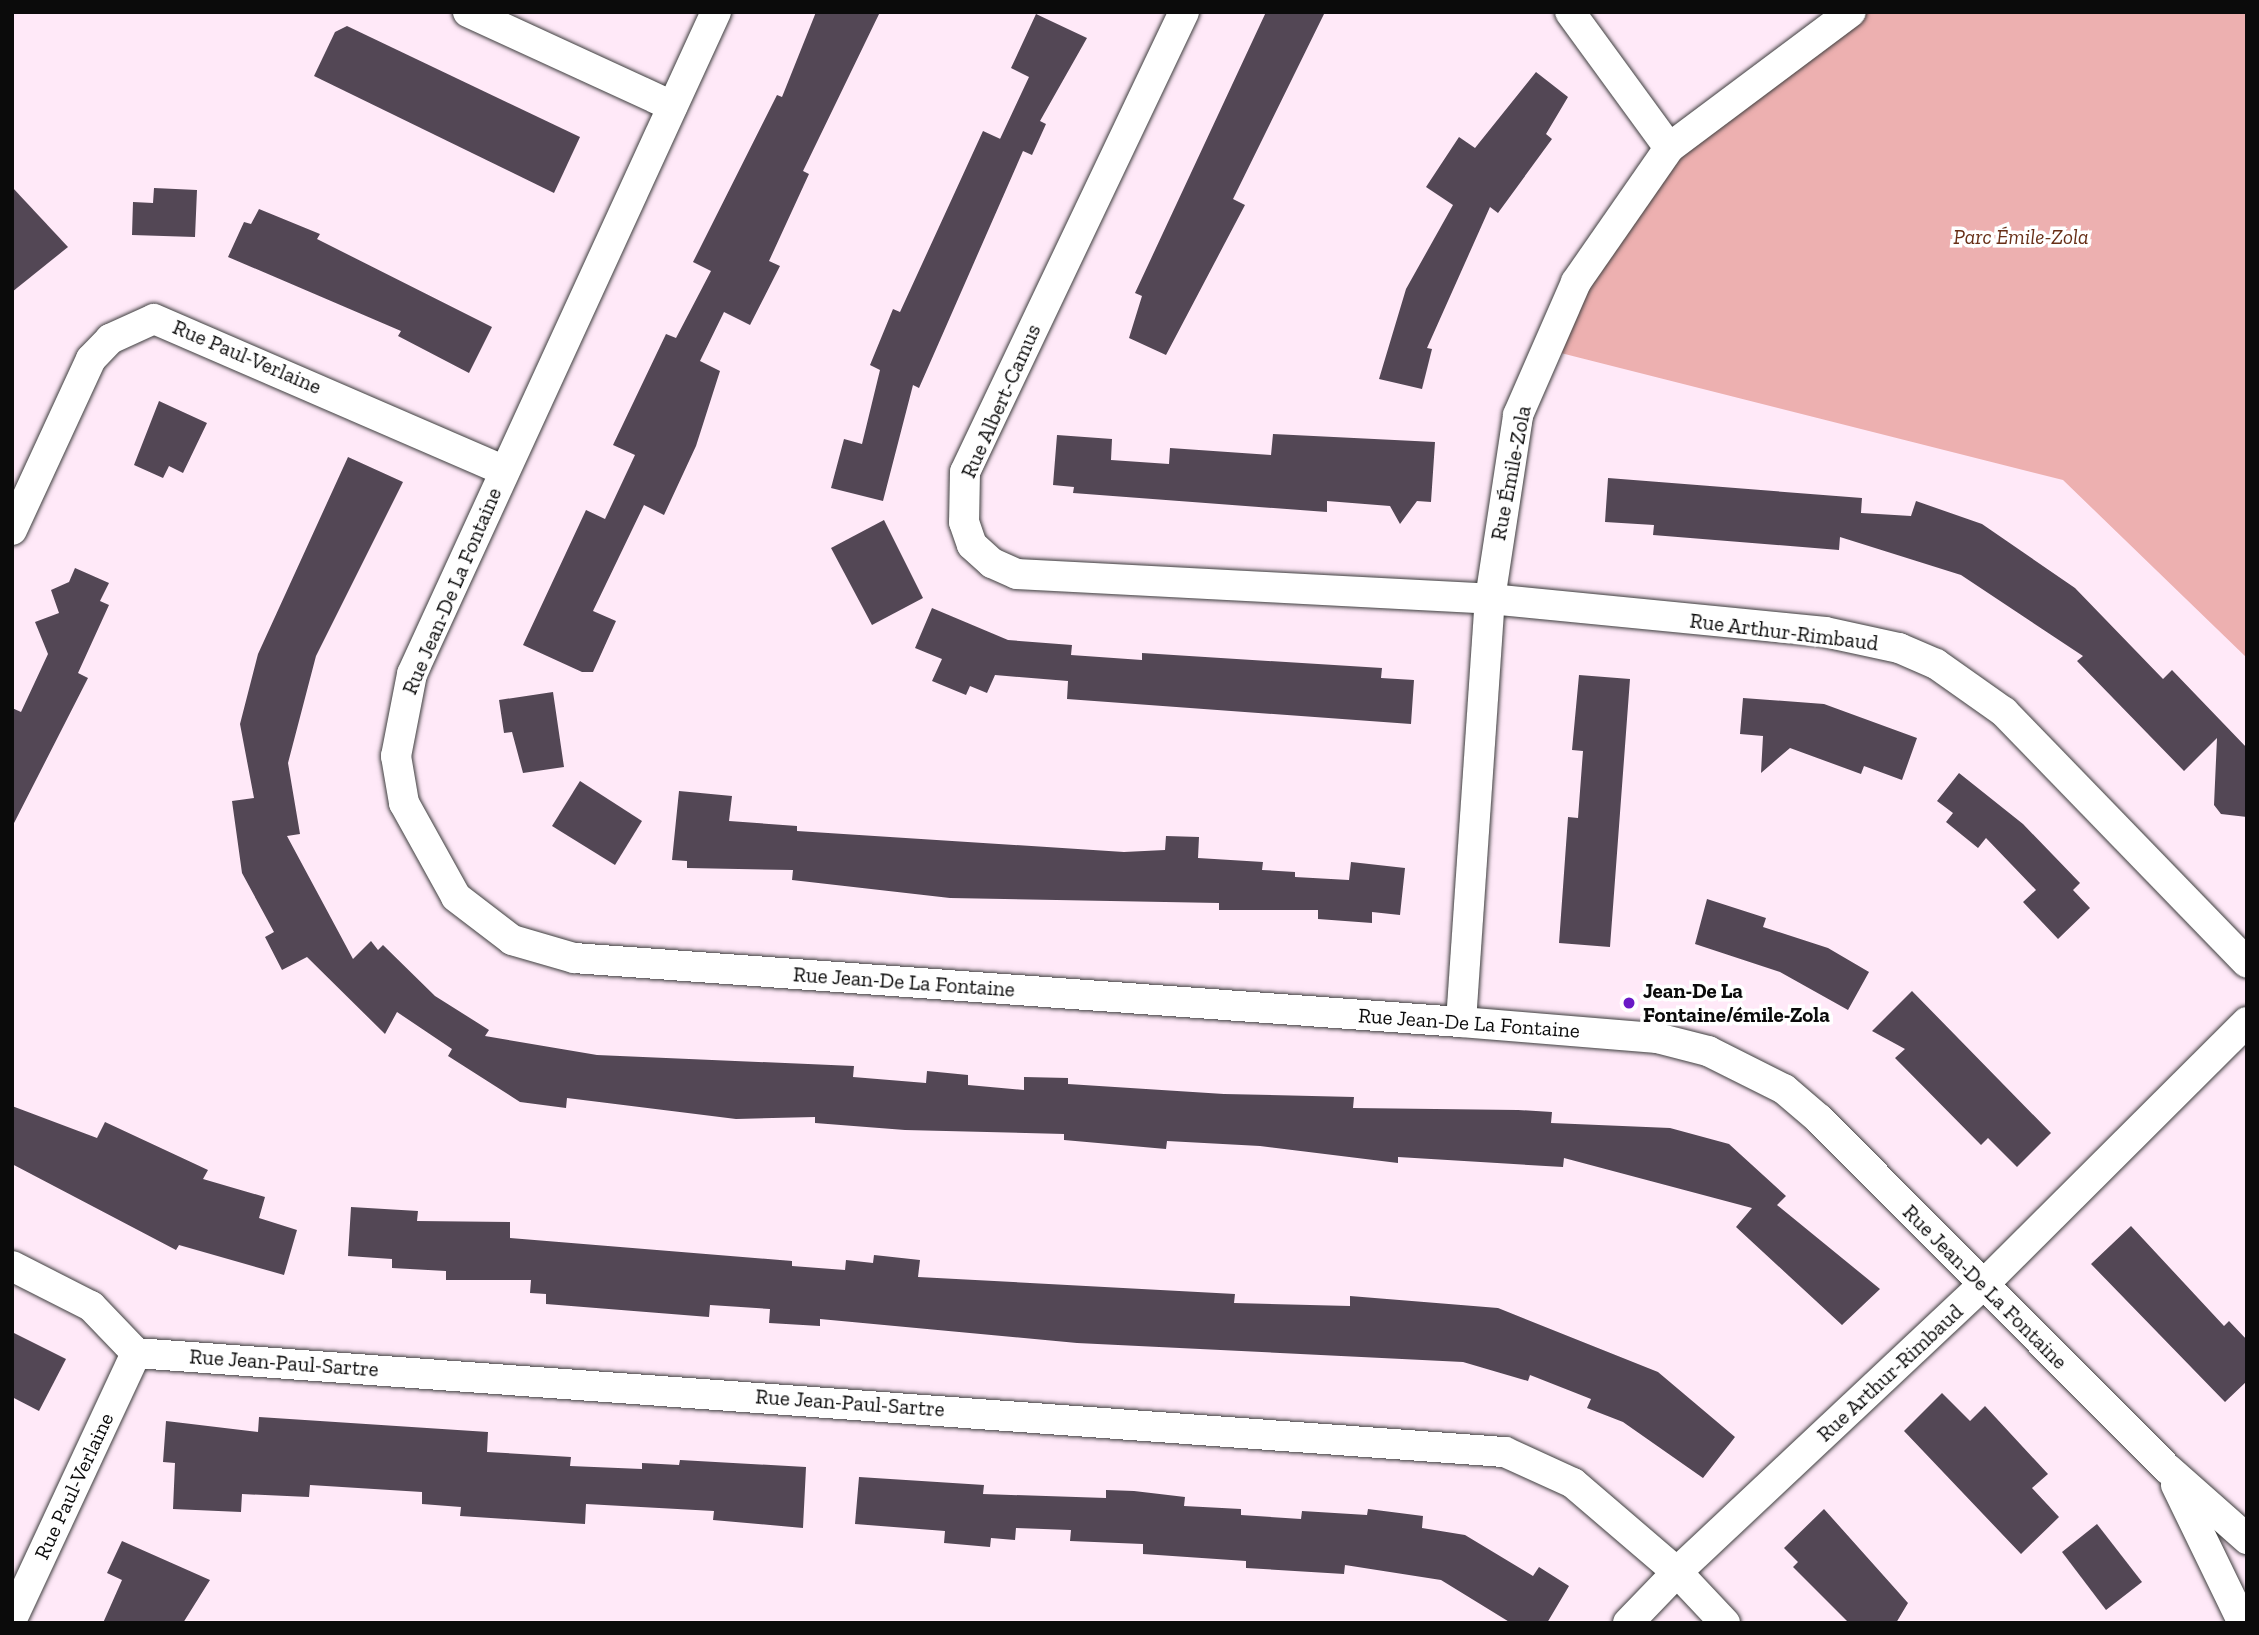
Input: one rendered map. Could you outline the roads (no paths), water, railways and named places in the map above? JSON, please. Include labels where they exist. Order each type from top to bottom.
[{"type":"street","points":[[468,12],[672,106]]},
{"type":"street","name":"Rue Jean-De La Fontaine","points":[[716,12],[412,674],[396,756],[404,803],[434,868],[456,897],[512,940],[574,958],[1461,1021],[1657,1038],[1746,1067],[1819,1119],[1982,1286],[2168,1469],[2247,1539]]},
{"type":"street","name":"Rue Albert-Camus","points":[[1184,12],[965,472],[960,499],[972,545],[992,563],[1017,573],[1490,599]]},
{"type":"street","points":[[1570,12],[1669,148]]},
{"type":"street","name":"Rue Émile-Zola","points":[[1461,1021],[1490,599],[1518,415],[1576,282],[1669,148],[1850,12]]},
{"type":"street","name":"Rue Paul-Verlaine","points":[[12,530],[91,359],[110,339],[154,319],[505,471]]},
{"type":"street","name":"Rue Arthur-Rimbaud","points":[[1490,599],[1825,632],[1864,638],[1936,664],[2004,712],[2247,963]]},
{"type":"street","name":"Rue Arthur-Rimbaud","points":[[1628,1623],[1677,1572],[1982,1286],[2247,1022]]},
{"type":"street","points":[[12,1266],[91,1306],[136,1353]]},
{"type":"street","name":"Rue Paul-Verlaine","points":[[12,1619],[136,1353]]},
{"type":"street","name":"Rue Jean-Paul-Sartre","points":[[136,1353],[1462,1446],[1504,1452],[1573,1483],[1677,1572],[1725,1623]]},
{"type":"street","name":"Rue Jean-De La Fontaine","points":[[2168,1469],[2247,1573]]},
{"type":"street","name":"Rue Jean-De La Fontaine","points":[[2168,1469],[2243,1623]]},
{"type":"place","name":"Jean-De La Fontaine/émile-Zola","points":[[1629,1003]]},
{"type":"park label","name":"Parc Émile-Zola","points":[[2021,237]]}]
